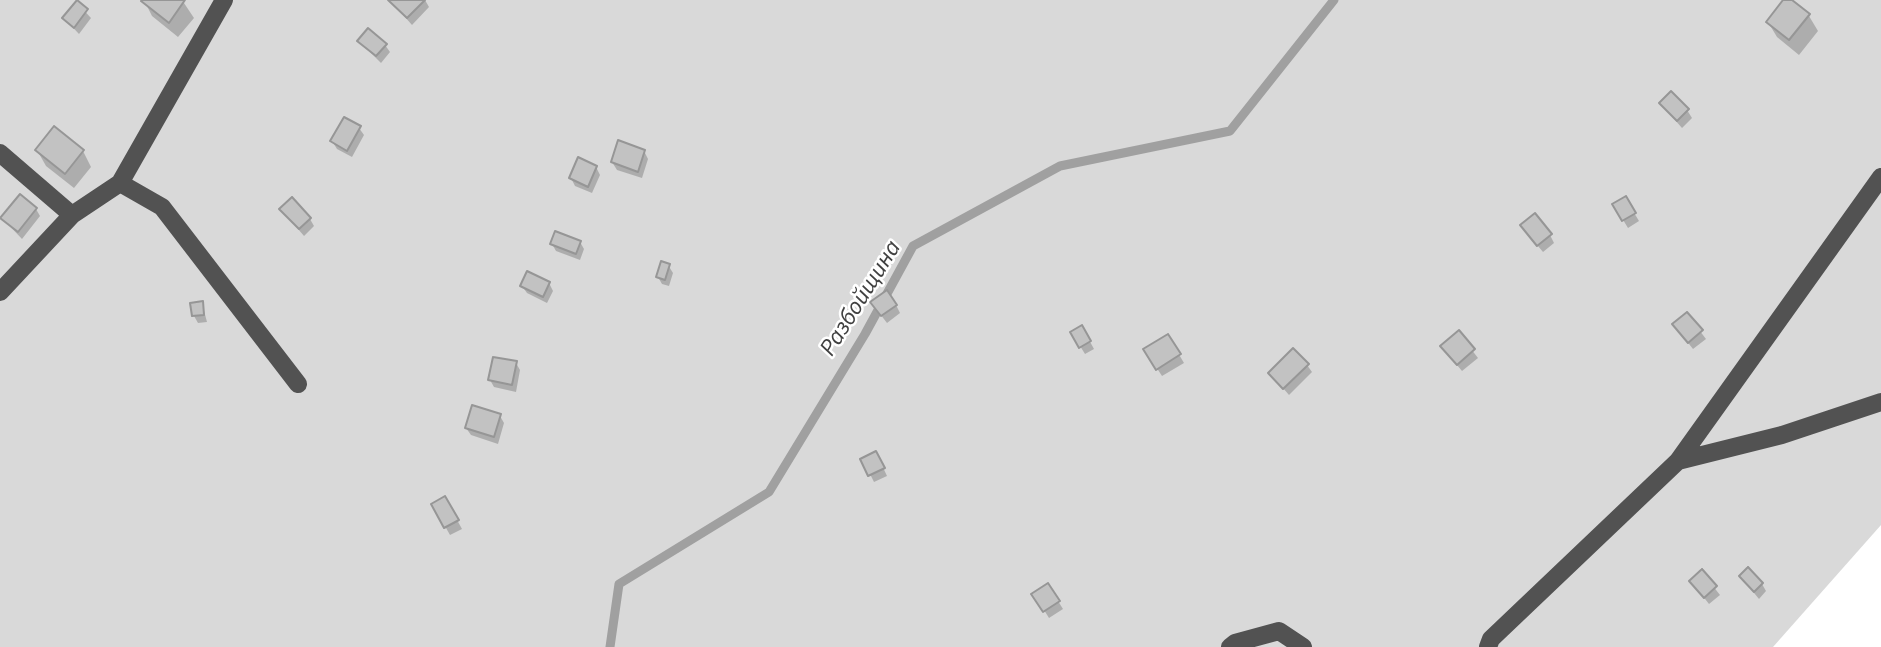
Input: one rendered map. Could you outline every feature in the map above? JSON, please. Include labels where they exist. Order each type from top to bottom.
[{"type":"lane","points":[[0,292],[72,215],[120,183],[217,3]]},
{"type":"lane","points":[[0,153],[72,215]]},
{"type":"lane","points":[[1490,643],[1678,461],[1881,177]]},
{"type":"lane","points":[[120,183],[162,207],[298,384]]},
{"type":"lane","points":[[1678,461],[1782,435],[1881,402]]},
{"type":"lane","points":[[1230,647],[1234,643],[1279,631],[1303,647]]},
{"type":"shaded area","points":[[0,0],[1881,0],[1881,525],[1773,647],[0,647]]},
{"type":"building","points":[[77,0],[88,9],[74,28],[62,18]]},
{"type":"building","points":[[142,0],[185,0],[169,23],[141,1]]},
{"type":"building","points":[[388,0],[425,0],[407,18]]},
{"type":"building","points":[[1783,0],[1792,0],[1810,14],[1789,40],[1766,22]]},
{"type":"building","points":[[368,28],[387,44],[376,56],[357,41]]},
{"type":"building","points":[[1671,91],[1689,109],[1677,121],[1659,103]]},
{"type":"building","points":[[344,117],[361,126],[347,151],[330,141]]},
{"type":"building","points":[[54,126],[84,150],[65,174],[35,150]]},
{"type":"building","points":[[618,140],[645,150],[638,172],[611,162]]},
{"type":"building","points":[[578,157],[597,166],[588,187],[569,178]]},
{"type":"building","points":[[20,194],[37,208],[18,232],[0,218]]},
{"type":"building","points":[[1626,196],[1636,213],[1622,221],[1612,204]]},
{"type":"building","points":[[292,197],[311,218],[299,229],[279,209]]},
{"type":"building","points":[[1535,213],[1552,234],[1537,246],[1520,225]]},
{"type":"building","points":[[555,231],[581,241],[576,254],[550,244]]},
{"type":"building","points":[[661,261],[670,264],[665,280],[656,277]]},
{"type":"building","points":[[527,271],[550,282],[543,297],[520,286]]},
{"type":"building","points":[[887,290],[897,305],[881,316],[870,302]]},
{"type":"building","points":[[203,301],[204,315],[192,316],[190,303]]},
{"type":"building","points":[[1687,312],[1703,330],[1688,343],[1672,324]]},
{"type":"building","points":[[1082,325],[1091,341],[1079,348],[1070,332]]},
{"type":"building","points":[[1459,330],[1475,349],[1457,365],[1440,346]]},
{"type":"building","points":[[1168,334],[1181,354],[1156,370],[1143,349]]},
{"type":"building","points":[[1293,348],[1309,364],[1283,389],[1268,373]]},
{"type":"building","points":[[493,357],[517,361],[512,385],[488,380]]},
{"type":"building","points":[[472,405],[501,414],[494,437],[465,428]]},
{"type":"building","points":[[876,451],[885,468],[868,476],[860,459]]},
{"type":"building","points":[[445,496],[459,520],[444,528],[431,504]]},
{"type":"building","points":[[1748,567],[1763,583],[1754,592],[1739,576]]},
{"type":"building","points":[[1702,569],[1717,586],[1704,598],[1689,581]]},
{"type":"building","points":[[1048,583],[1060,601],[1043,612],[1031,594]]},
{"type":"waterway","name":"Разбойщина","points":[[610,647],[619,584],[769,492],[865,334],[913,246],[1060,166],[1230,131],[1334,0]]}]
